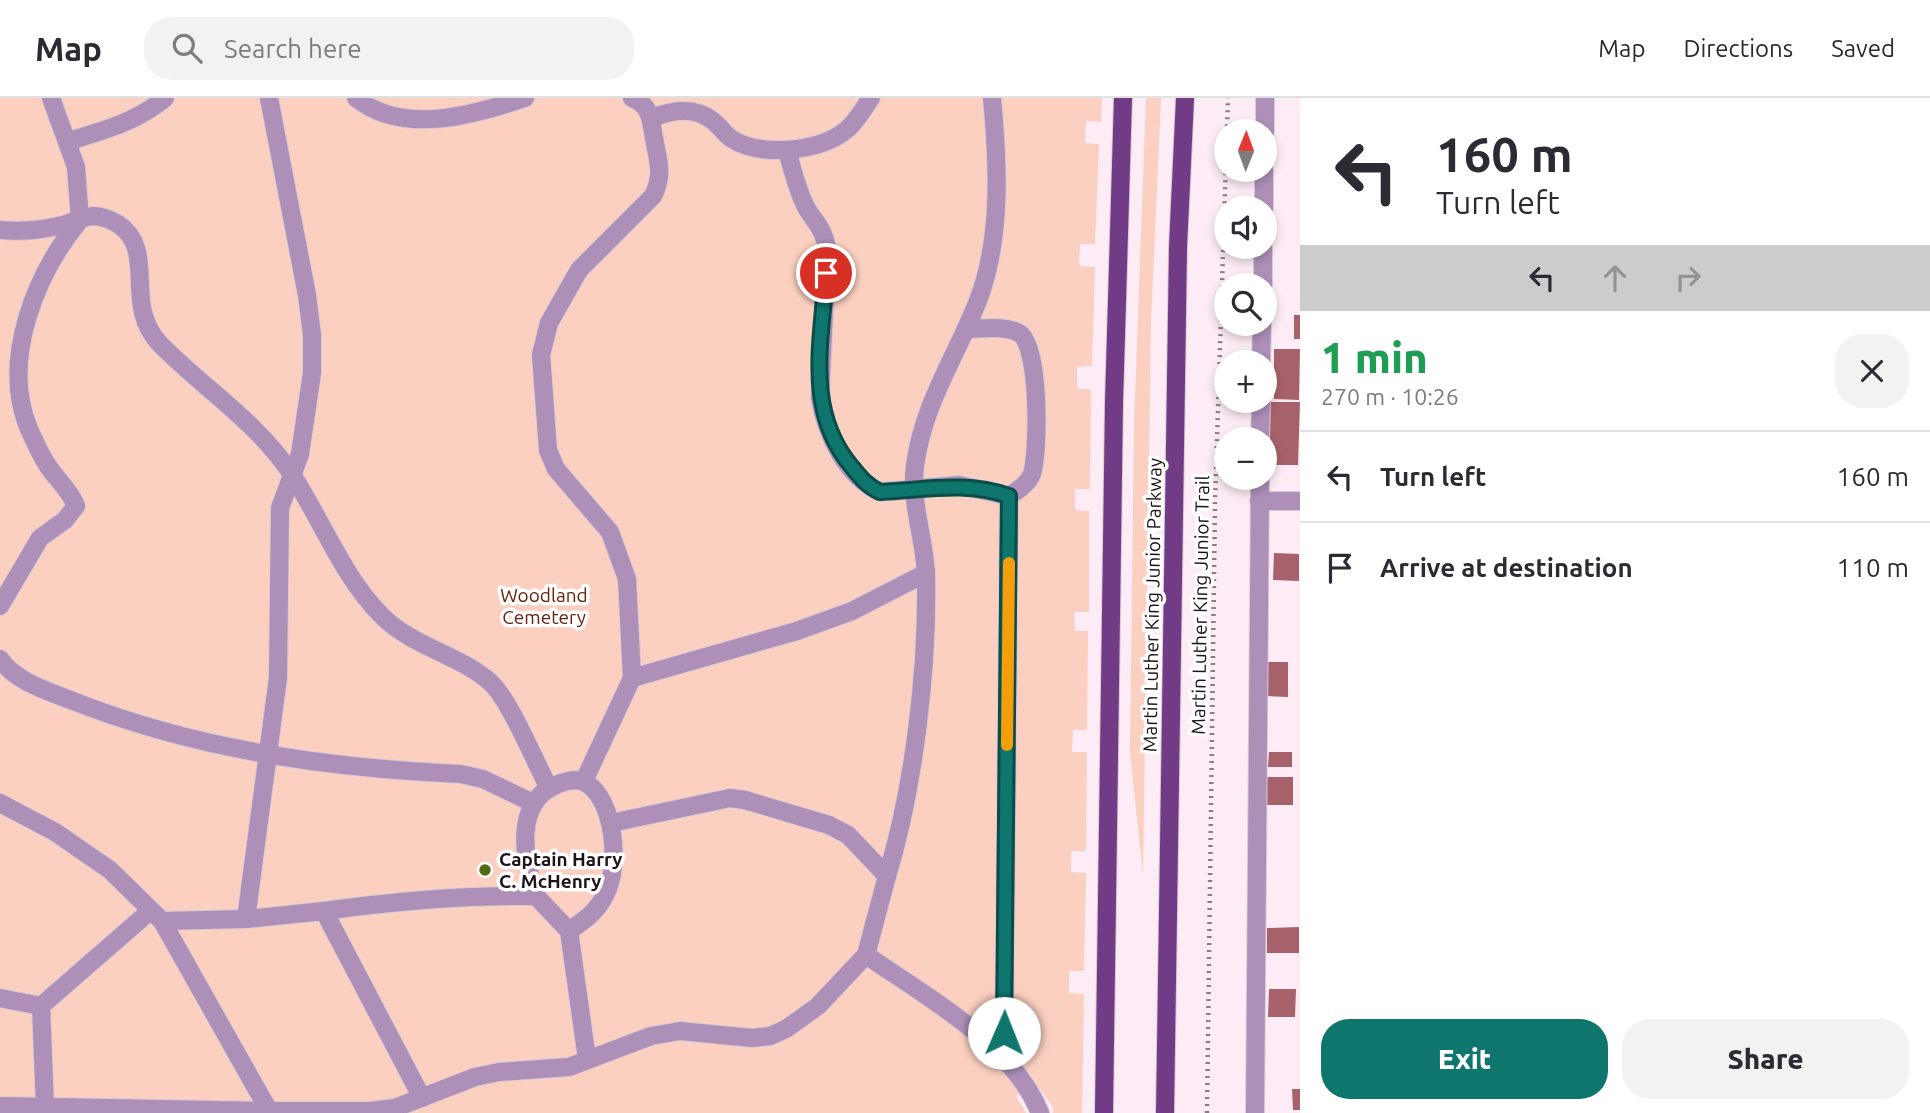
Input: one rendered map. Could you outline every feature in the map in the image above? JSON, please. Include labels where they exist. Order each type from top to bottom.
[{"type":"main road","points":[[1104,1113],[1114,402],[1123,98]]},
{"type":"main road","name":"Martin Luther King Junior Parkway","points":[[1165,1113],[1178,247],[1185,98]]},
{"type":"street","points":[[0,606],[40,537],[65,520],[76,506],[45,462],[28,425],[20,373],[29,309],[63,241],[80,220],[80,190],[69,141],[51,98]]},
{"type":"street","points":[[69,141],[134,120],[165,98]]},
{"type":"street","points":[[246,919],[278,678],[280,508],[300,454],[312,373],[312,335],[269,98]]},
{"type":"street","points":[[356,98],[391,116],[414,120],[499,107],[525,98]]},
{"type":"street","points":[[584,781],[623,704],[632,678],[627,579],[610,532],[556,469],[548,450],[541,355],[549,323],[579,270],[653,196],[658,186],[662,167],[654,139],[652,118],[641,101],[632,98]]},
{"type":"street","points":[[652,118],[670,111],[692,111],[712,120],[730,139],[748,147],[787,151],[844,132],[872,98]]},
{"type":"street","points":[[0,1106],[270,1111],[370,1111],[395,1108],[499,1072],[569,1067],[651,1036],[680,1031],[752,1038],[769,1036],[786,1030],[818,1006],[866,955],[896,848],[913,744],[925,625],[926,573],[913,489],[922,424],[980,296],[991,252],[998,161],[992,98]]},
{"type":"street","points":[[1265,98],[1265,119]]},
{"type":"street","points":[[787,151],[807,209],[825,233],[827,248],[820,398],[830,437],[870,487],[880,492],[959,485],[978,486],[1009,496]]},
{"type":"street","points":[[0,230],[42,229],[102,217],[127,232],[139,258],[141,313],[159,343],[223,398],[271,447],[292,474],[355,580],[382,615],[404,635],[474,671],[496,688],[549,788]]},
{"type":"street","points":[[966,329],[1020,333],[1030,344],[1036,411],[1032,473],[1027,483],[1009,496]]},
{"type":"street","points":[[1255,1113],[1259,490]]},
{"type":"street","points":[[1004,1059],[1009,496]]},
{"type":"street","points":[[1259,501],[1300,502]]},
{"type":"street","points":[[632,678],[797,631],[852,611],[926,573]]},
{"type":"street","points":[[3,672],[76,702],[162,732],[269,755],[358,769],[461,774],[483,779],[533,803]]},
{"type":"street","points":[[569,931],[594,912],[607,892],[614,852],[611,823],[595,790],[584,781],[565,781],[549,788],[533,803],[525,847],[536,896],[569,931],[587,1059]]},
{"type":"street","points":[[611,823],[730,798],[745,800],[829,825],[848,835],[887,876]]},
{"type":"street","points":[[0,803],[54,832],[110,870],[156,916],[270,1111]]},
{"type":"street","points":[[0,998],[41,1006],[156,916],[246,919],[409,900],[478,895],[536,896]]},
{"type":"street","points":[[324,911],[422,1098]]},
{"type":"street","points":[[866,955],[968,1027],[1004,1059],[1029,1089],[1040,1113]]},
{"type":"street","points":[[41,1006],[45,1107]]},
{"type":"path","name":"Martin Luther King Junior Trail","points":[[1207,1113],[1215,503],[1228,98]]},
{"type":"green space","name":"Woodland Cemetery","points":[[0,98],[1102,98],[1101,122],[1086,121],[1085,143],[1099,144],[1095,244],[1080,244],[1079,266],[1095,267],[1092,366],[1077,367],[1077,389],[1091,389],[1090,489],[1075,489],[1075,510],[1089,511],[1089,612],[1074,612],[1075,631],[1088,631],[1087,730],[1073,730],[1072,752],[1087,752],[1086,851],[1071,851],[1071,872],[1086,873],[1084,971],[1069,971],[1069,993],[1084,994],[1082,1113],[1053,1113],[1053,1107],[1036,1084],[1016,1096],[1026,1113],[0,1113]]},
{"type":"green space","points":[[1146,98],[1161,98],[1151,323],[1143,875],[1130,752],[1134,423]]},
{"type":"building","points":[[1294,315],[1300,315],[1300,339],[1294,339]]},
{"type":"building","points":[[1300,349],[1299,400],[1277,399],[1277,350],[1274,350]]},
{"type":"building","points":[[1277,402],[1300,402],[1298,465],[1277,465],[1277,427],[1268,427],[1268,413],[1277,413]]},
{"type":"building","points":[[1274,553],[1299,554],[1299,581],[1273,580]]},
{"type":"building","points":[[1266,662],[1288,662],[1288,697],[1265,696]]},
{"type":"building","points":[[1269,752],[1292,752],[1292,767],[1268,767]]},
{"type":"building","points":[[1266,777],[1293,777],[1293,805],[1266,805]]},
{"type":"building","points":[[1299,927],[1299,953],[1267,953],[1267,928]]},
{"type":"building","points":[[1269,989],[1296,989],[1295,1017],[1268,1017]]},
{"type":"building","points":[[1292,1089],[1300,1089],[1300,1110],[1293,1110]]},
{"type":"slow traffic","points":[[1007,745],[1009,563]]},
{"type":"place","name":"Captain Harry C. McHenry","points":[[485,870]]},
{"type":"route","points":[[826,273],[820,398],[830,437],[845,460],[870,487],[880,492],[959,485],[978,486],[1009,496],[1004,1033]]}]
